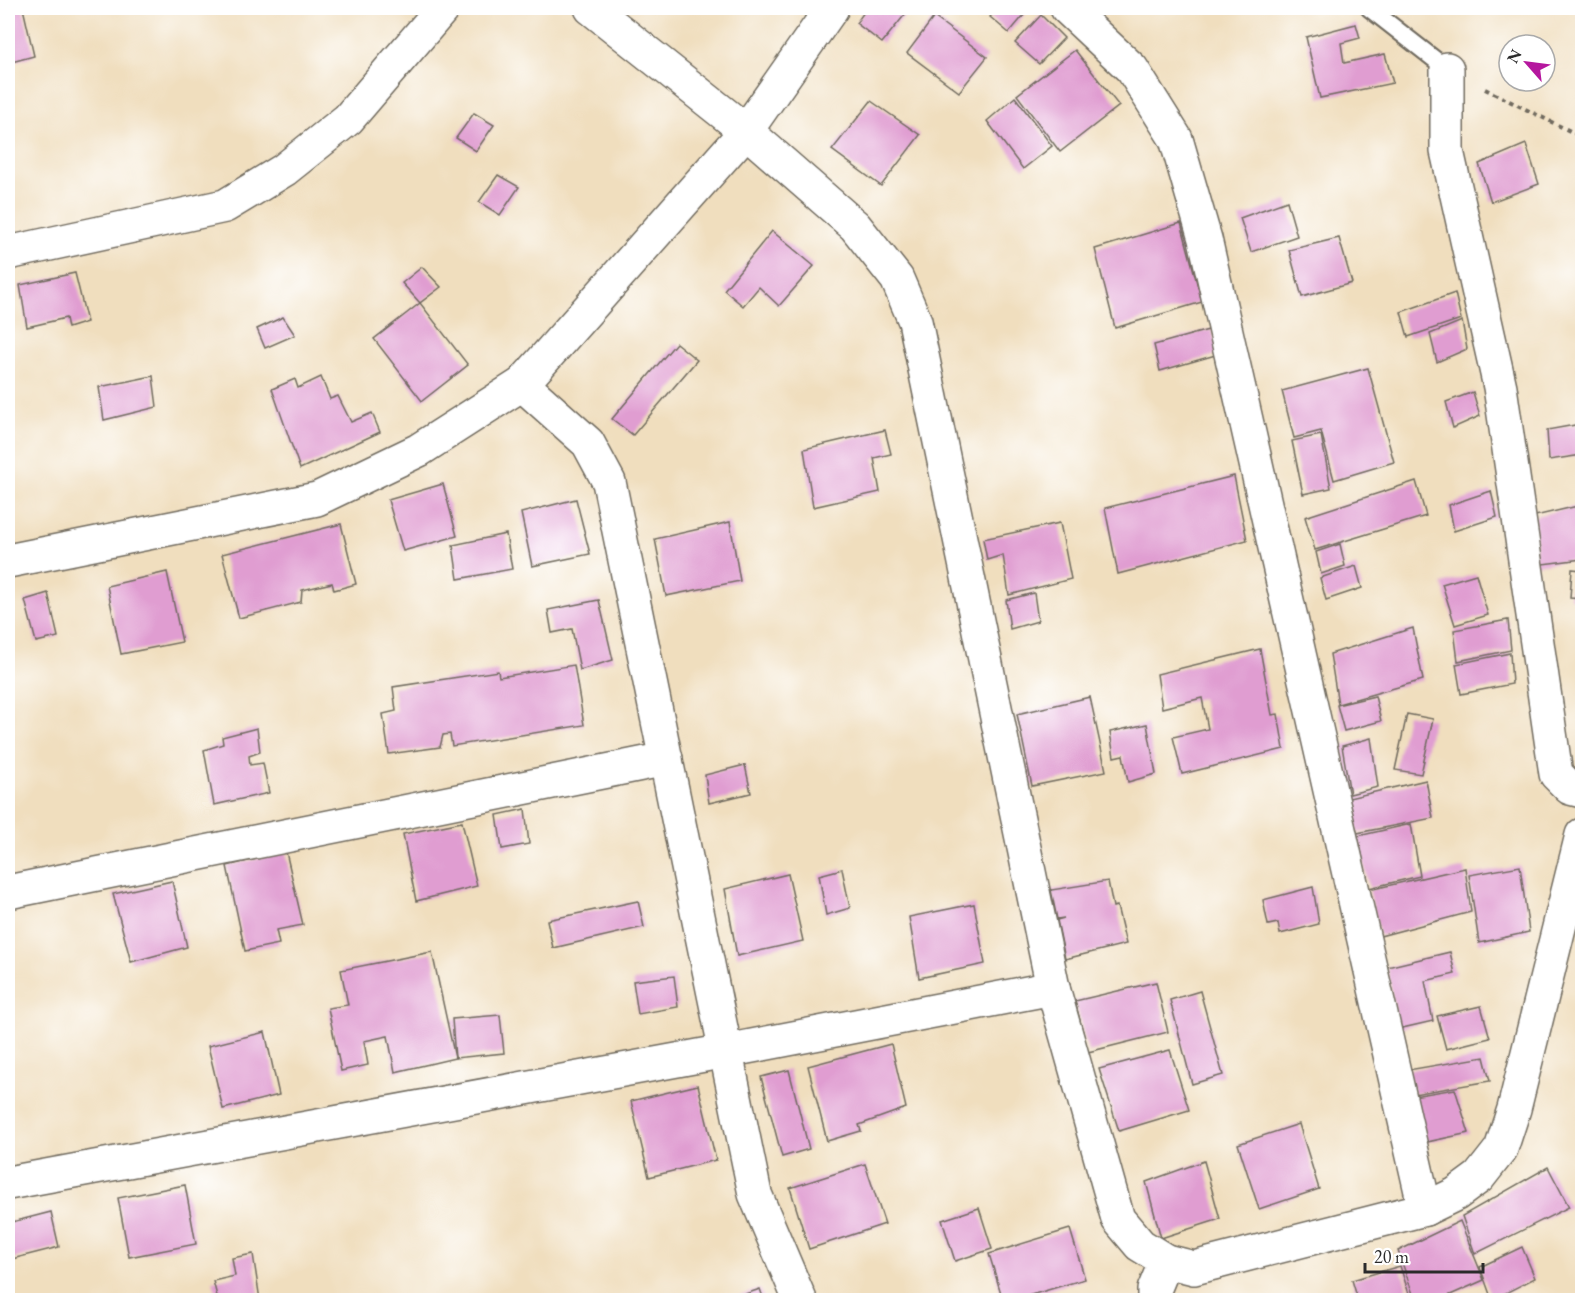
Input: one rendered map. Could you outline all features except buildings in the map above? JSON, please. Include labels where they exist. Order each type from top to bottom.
[{"type":"street","points":[[8,253],[225,206],[284,170],[348,119],[443,8]]},
{"type":"street","points":[[591,8],[746,131],[855,226],[897,279],[915,321],[1053,988],[1118,1219],[1140,1245],[1166,1261],[1194,1268],[1425,1209],[1456,1194],[1479,1177],[1501,1149],[1514,1108],[1582,835]]},
{"type":"street","points":[[8,561],[317,499],[419,450],[522,384],[746,131],[832,8]]},
{"type":"street","points":[[1067,8],[1132,69],[1176,139],[1205,239],[1425,1209]]},
{"type":"street","points":[[1447,69],[1447,151],[1500,387],[1556,774],[1570,788],[1582,791]]},
{"type":"street","points":[[522,384],[588,443],[609,482],[756,1194],[800,1300]]},
{"type":"street","points":[[8,892],[666,759]]},
{"type":"street","points":[[8,1183],[726,1051],[1053,988]]},
{"type":"street","points":[[1154,1300],[1154,1290],[1166,1261]]},
{"type":"lane","points":[[1369,8],[1385,13],[1447,69]]},
{"type":"path","points":[[1447,69],[1582,137]]}]
